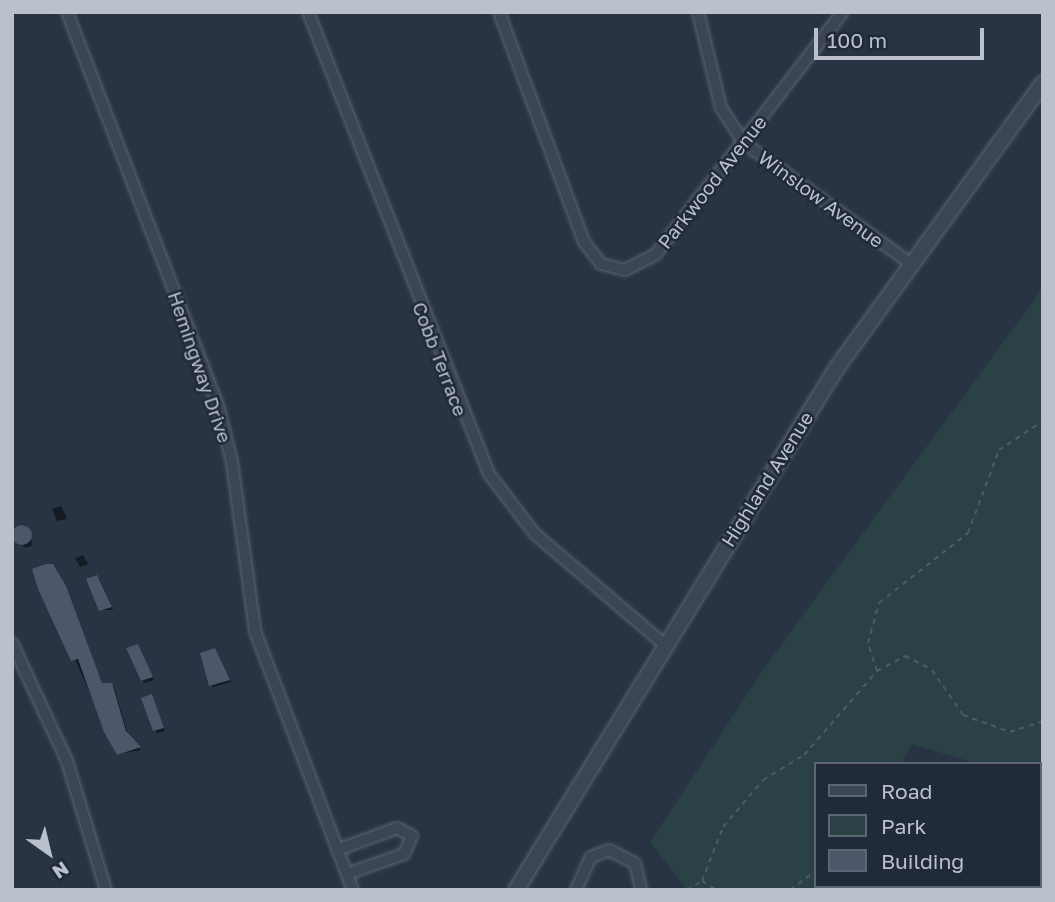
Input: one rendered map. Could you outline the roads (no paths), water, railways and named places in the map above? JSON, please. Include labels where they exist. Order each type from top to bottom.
[{"type":"street","name":"Hemingway Drive","points":[[66,12],[218,405],[232,462],[255,631],[353,890]]},
{"type":"street","name":"Cobb Terrace","points":[[308,12],[489,474],[536,534],[664,644]]},
{"type":"street","name":"Parkwood Avenue","points":[[499,12],[584,242],[601,264],[625,270],[650,260],[744,143],[843,12]]},
{"type":"street","name":"Winslow Avenue","points":[[698,12],[721,108],[744,143],[911,264]]},
{"type":"street","name":"Highland Avenue","points":[[516,890],[664,644],[836,369],[1043,83]]},
{"type":"street","points":[[12,643],[67,761],[106,890]]},
{"type":"street","points":[[337,850],[397,828],[412,836],[408,852],[347,874]]},
{"type":"street","points":[[576,890],[591,857],[609,850],[635,863],[641,890]]}]
